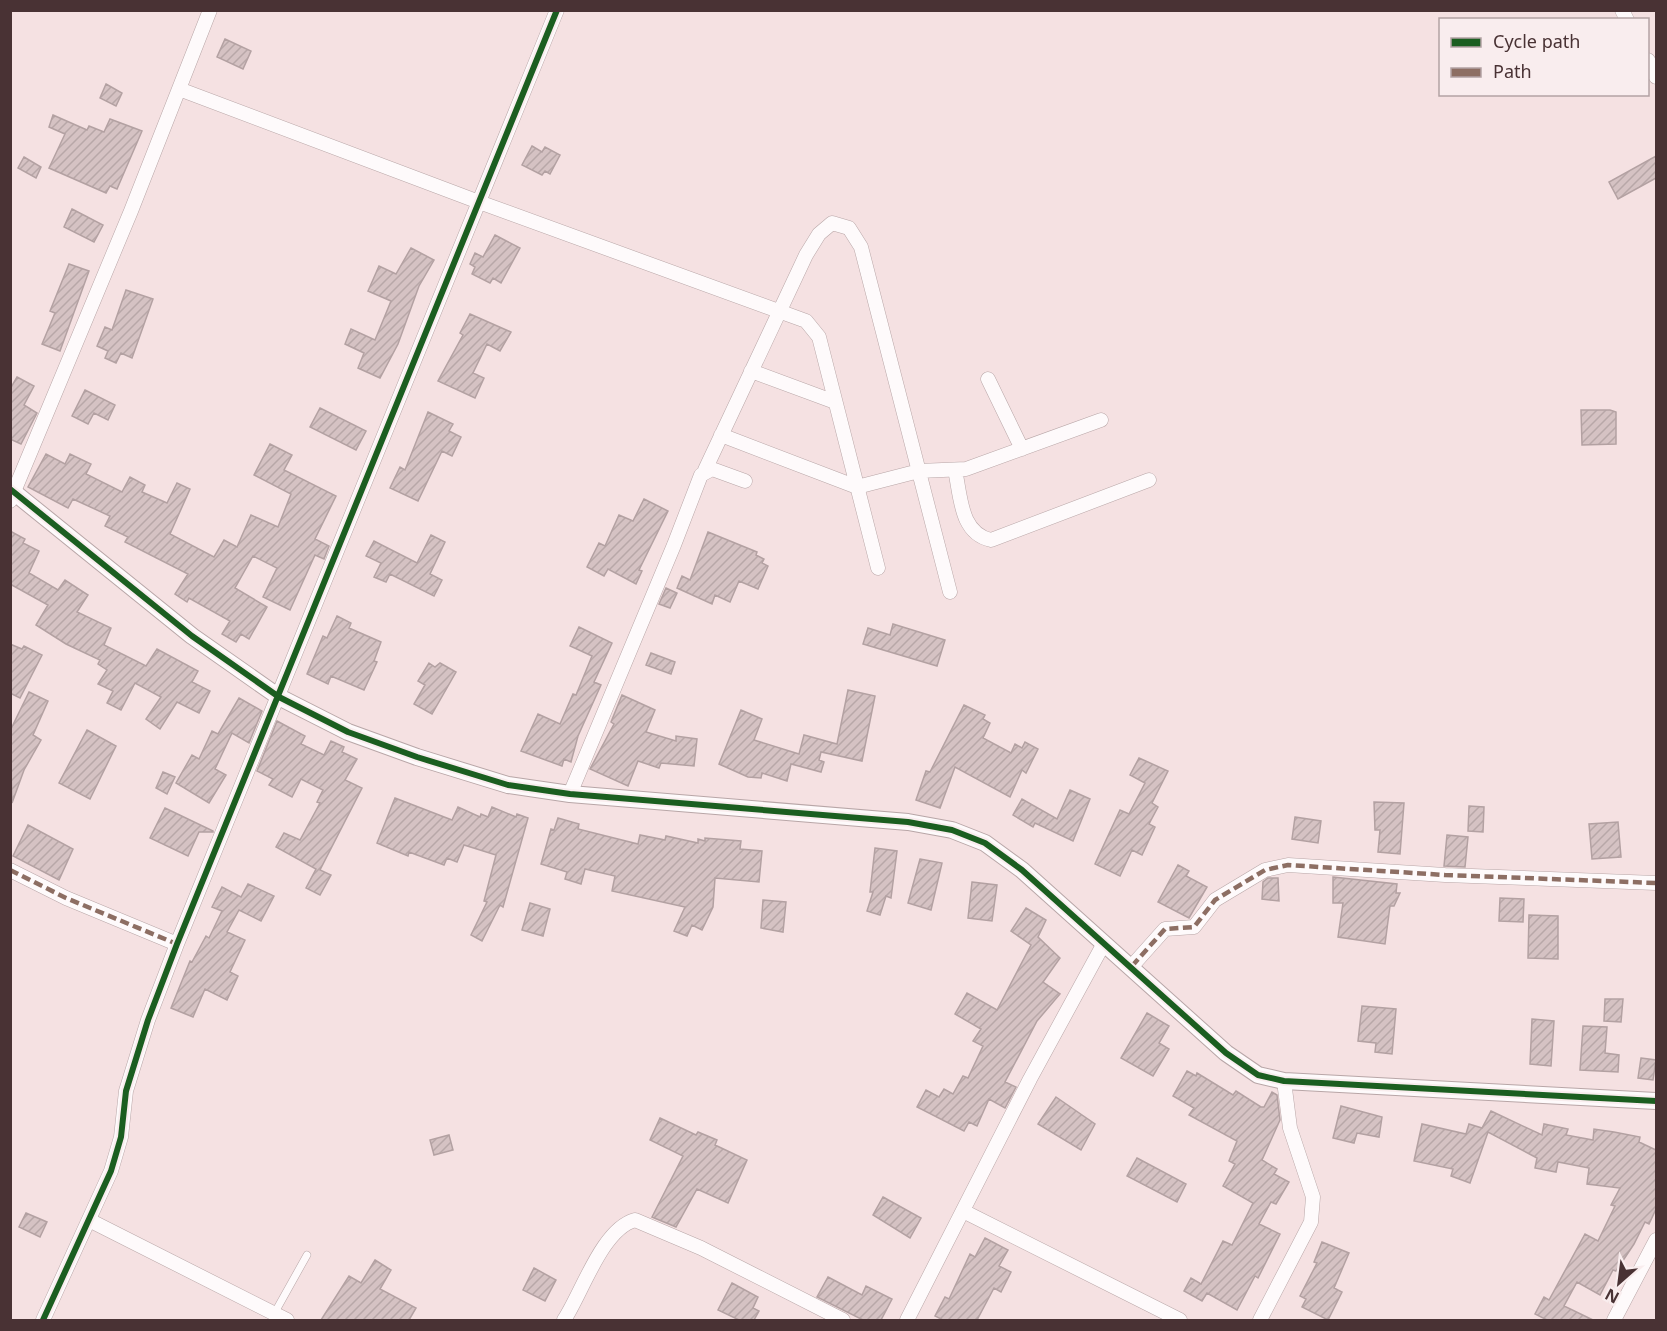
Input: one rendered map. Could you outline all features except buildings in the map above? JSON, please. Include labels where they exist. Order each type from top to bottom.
[{"type":"street","points":[[210,10],[12,494],[192,636],[279,697],[348,732],[417,758],[508,785],[570,794],[908,822],[952,830],[985,843],[1022,870],[1103,945],[1132,966],[1226,1053],[1258,1075],[1284,1081],[1656,1101]]},
{"type":"street","points":[[43,1320],[111,1171],[121,1137],[126,1091],[148,1020],[177,944],[557,10]]},
{"type":"street","points":[[179,89],[479,202],[806,321],[819,337],[878,568]]},
{"type":"street","points":[[570,794],[670,555],[700,475],[705,470],[778,312],[819,234],[832,223],[849,228],[861,247],[950,592]]},
{"type":"street","points":[[751,371],[836,402]]},
{"type":"street","points":[[988,379],[1022,449]]},
{"type":"street","points":[[721,435],[857,487],[919,471],[966,469],[1101,420]]},
{"type":"street","points":[[705,470],[712,469],[745,481]]},
{"type":"street","points":[[955,470],[966,522],[978,537],[991,540],[1149,480]]},
{"type":"street","points":[[1132,966],[1165,929],[1194,927],[1215,900],[1265,870],[1288,864],[1445,875],[1656,883]]},
{"type":"street","points":[[10,870],[66,898],[177,944]]},
{"type":"street","points":[[907,1320],[964,1212],[1029,1079],[1103,945]]},
{"type":"street","points":[[1260,1320],[1311,1222],[1313,1209],[1313,1197],[1290,1128],[1284,1081]]},
{"type":"street","points":[[964,1212],[1180,1320]]},
{"type":"street","points":[[89,1220],[280,1317]]},
{"type":"street","points":[[564,1320],[585,1278],[618,1229],[635,1220],[701,1248],[843,1320]]},
{"type":"street","points":[[1617,1319],[1656,1240]]},
{"type":"lane","points":[[280,1317],[307,1255]]},
{"type":"marked path","points":[[1132,966],[1165,929],[1194,927],[1215,900],[1265,870],[1288,865],[1445,875],[1656,883]]},
{"type":"marked path","points":[[10,870],[66,898],[177,944]]},
{"type":"cycle path","points":[[43,1320],[111,1171],[121,1137],[126,1091],[148,1020],[177,944],[557,10]]},
{"type":"cycle path","points":[[10,489],[192,636],[279,697],[348,732],[417,757],[508,785],[570,794],[908,822],[952,830],[985,843],[1022,870],[1226,1053],[1258,1075],[1284,1081],[1656,1101]]}]
